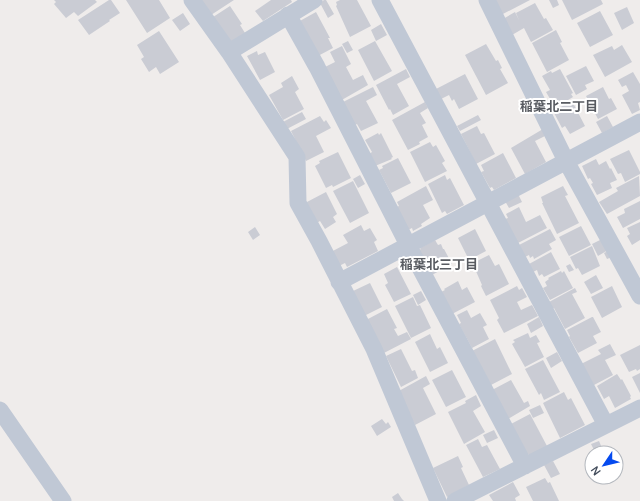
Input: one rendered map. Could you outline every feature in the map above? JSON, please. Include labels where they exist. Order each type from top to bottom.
[{"type":"street","points":[[192,0],[229,52],[297,157],[298,203],[374,349],[438,501]]},
{"type":"street","points":[[229,52],[314,0]]},
{"type":"street","points":[[380,0],[606,425]]},
{"type":"street","points":[[487,0],[566,161],[640,296]]},
{"type":"street","points":[[288,15],[317,67],[408,245],[525,466]]},
{"type":"street","points":[[339,282],[640,122]]},
{"type":"street","points":[[456,501],[640,408]]},
{"type":"street","points":[[0,410],[63,501]]},
{"type":"building","points":[[54,0],[95,0],[97,2],[78,16],[74,12],[66,18],[54,4],[56,2]]},
{"type":"building","points":[[111,0],[120,13],[89,35],[78,20]]},
{"type":"building","points":[[126,0],[159,0],[170,18],[147,33]]},
{"type":"building","points":[[201,0],[234,0],[211,15]]},
{"type":"building","points":[[271,0],[291,0],[292,2],[263,21],[255,11]]},
{"type":"building","points":[[326,0],[334,14],[328,18],[320,3]]},
{"type":"building","points":[[340,0],[357,0],[371,26],[350,37],[336,6],[336,2]]},
{"type":"building","points":[[493,0],[530,0],[501,15]]},
{"type":"building","points":[[549,0],[557,0],[559,5],[553,8]]},
{"type":"building","points":[[562,0],[601,0],[603,4],[572,20]]},
{"type":"building","points":[[535,3],[544,19],[546,18],[553,30],[531,42],[524,28],[512,35],[503,19],[515,12],[519,20],[516,13]]},
{"type":"building","points":[[230,6],[242,24],[240,25],[245,33],[227,45],[210,19]]},
{"type":"building","points":[[627,7],[634,23],[622,30],[614,13]]},
{"type":"building","points":[[600,11],[613,35],[590,47],[577,23]]},
{"type":"building","points":[[316,12],[330,38],[328,38],[333,48],[316,57],[298,22]]},
{"type":"building","points":[[183,13],[190,24],[180,31],[172,20]]},
{"type":"building","points":[[381,24],[387,35],[376,41],[371,30]]},
{"type":"building","points":[[556,30],[562,42],[560,43],[569,60],[547,72],[532,43]]},
{"type":"building","points":[[159,31],[179,62],[160,74],[156,67],[149,72],[141,59],[144,57],[137,45]]},
{"type":"building","points":[[348,41],[353,50],[347,53],[342,44]]},
{"type":"building","points":[[375,41],[392,71],[374,81],[358,50]]},
{"type":"building","points":[[486,44],[496,61],[498,60],[502,68],[500,69],[508,83],[486,95],[465,55]]},
{"type":"building","points":[[622,45],[632,62],[605,77],[593,55],[612,46],[614,50]]},
{"type":"building","points":[[342,46],[351,64],[346,67],[353,80],[363,75],[368,85],[340,101],[323,68],[335,62],[330,52]]},
{"type":"building","points":[[257,51],[258,55],[265,52],[275,72],[260,80],[247,56]]},
{"type":"building","points":[[586,66],[594,81],[585,85],[587,89],[576,95],[566,76]]},
{"type":"building","points":[[406,69],[410,77],[397,84],[409,106],[393,115],[376,85]]},
{"type":"building","points":[[560,69],[573,93],[571,94],[573,97],[558,106],[556,102],[553,104],[546,92],[550,90],[542,76],[551,71],[552,73]]},
{"type":"building","points":[[633,72],[640,84],[640,102],[638,103],[640,110],[632,114],[622,95],[629,91],[626,85],[622,87],[618,80]]},
{"type":"building","points":[[465,74],[478,99],[459,109],[454,99],[452,101],[449,95],[441,99],[436,89]]},
{"type":"building","points":[[292,76],[299,89],[295,92],[304,109],[283,120],[269,95],[283,87],[281,83]]},
{"type":"building","points":[[373,87],[377,95],[366,101],[378,123],[361,131],[357,124],[352,127],[343,102]]},
{"type":"building","points":[[603,87],[609,99],[611,98],[617,109],[598,119],[586,96]]},
{"type":"building","points":[[572,101],[585,126],[570,134],[565,126],[562,128],[553,111]]},
{"type":"building","points":[[425,102],[428,108],[420,113],[426,123],[422,125],[428,137],[419,142],[420,144],[408,150],[392,120]]},
{"type":"building","points":[[302,112],[306,119],[285,130],[281,123]]},
{"type":"building","points":[[478,115],[481,120],[460,131],[457,126]]},
{"type":"building","points":[[320,116],[324,122],[326,120],[331,128],[316,136],[324,152],[306,161],[291,131]]},
{"type":"building","points":[[607,116],[613,127],[602,133],[596,122]]},
{"type":"building","points":[[477,126],[481,134],[484,133],[495,154],[476,164],[461,134]]},
{"type":"building","points":[[543,129],[547,135],[535,141],[546,162],[525,174],[511,148]]},
{"type":"building","points":[[378,133],[379,135],[381,133],[393,157],[391,158],[392,159],[375,166],[369,154],[372,152],[365,140]]},
{"type":"building","points":[[430,142],[433,147],[436,145],[445,161],[442,163],[447,171],[425,182],[410,152]]},
{"type":"building","points":[[629,150],[640,174],[625,182],[621,173],[618,174],[610,159]]},
{"type":"building","points":[[338,152],[351,178],[333,187],[332,185],[326,188],[315,166],[320,163],[319,161]]},
{"type":"building","points":[[503,153],[516,178],[494,190],[492,187],[490,188],[481,172],[484,171],[481,165]]},
{"type":"building","points":[[398,158],[411,183],[391,193],[379,170],[383,168],[382,166]]},
{"type":"building","points":[[596,159],[599,165],[606,161],[617,180],[610,183],[612,188],[597,195],[591,184],[593,183],[590,178],[588,179],[582,166]]},
{"type":"building","points":[[360,175],[365,184],[358,188],[353,179]]},
{"type":"building","points":[[445,175],[447,180],[450,178],[464,205],[447,214],[445,211],[442,213],[428,184]]},
{"type":"building","points":[[639,176],[640,196],[607,214],[599,202],[618,191],[616,188]]},
{"type":"building","points":[[353,181],[369,213],[350,223],[333,191]]},
{"type":"building","points":[[426,186],[433,200],[423,205],[430,218],[421,224],[422,226],[413,231],[412,228],[406,231],[394,208],[399,206],[397,202]]},
{"type":"building","points":[[563,186],[568,195],[565,196],[579,223],[557,234],[542,203],[541,197]]},
{"type":"building","points":[[326,192],[337,214],[333,217],[336,222],[325,229],[320,221],[315,224],[305,203]]},
{"type":"building","points":[[518,194],[522,202],[509,208],[505,201]]},
{"type":"building","points":[[640,201],[640,219],[623,228],[617,217],[625,213],[624,209]]},
{"type":"building","points":[[519,207],[526,222],[540,215],[547,228],[518,243],[505,219],[508,218],[506,214]]},
{"type":"building","points":[[640,222],[640,240],[632,245],[627,236],[630,234],[627,228]]},
{"type":"building","points":[[361,225],[364,231],[370,228],[377,240],[374,242],[378,251],[347,267],[345,263],[337,267],[329,253],[348,243],[343,235]]},
{"type":"building","points":[[581,226],[591,245],[569,256],[559,237]]},
{"type":"building","points":[[255,227],[260,235],[253,240],[248,232]]},
{"type":"building","points":[[475,229],[486,251],[469,260],[458,238]]},
{"type":"building","points":[[550,229],[556,240],[549,244],[552,249],[534,259],[533,256],[530,258],[529,255],[525,257],[519,245]]},
{"type":"building","points":[[602,239],[608,250],[598,256],[592,244]]},
{"type":"building","points":[[435,240],[438,245],[441,244],[452,264],[432,275],[419,250]]},
{"type":"building","points":[[592,246],[600,266],[582,275],[578,268],[576,269],[570,257]]},
{"type":"building","points":[[608,251],[612,257],[607,259],[604,253]]},
{"type":"building","points":[[551,252],[560,269],[544,277],[542,274],[539,276],[537,270],[533,272],[529,264]]},
{"type":"building","points":[[489,255],[495,266],[499,264],[509,284],[486,296],[475,269],[478,268],[475,262]]},
{"type":"building","points":[[570,264],[574,270],[569,272],[566,266]]},
{"type":"building","points":[[397,267],[411,294],[394,302],[385,285],[388,283],[384,274]]},
{"type":"building","points":[[561,271],[562,273],[564,271],[573,288],[550,300],[543,288],[547,286],[545,282],[549,279],[548,278]]},
{"type":"building","points":[[596,275],[603,288],[591,294],[584,282]]},
{"type":"building","points":[[458,281],[462,290],[467,287],[475,302],[452,314],[439,293]]},
{"type":"building","points":[[370,283],[382,307],[364,316],[353,291]]},
{"type":"building","points":[[517,286],[519,290],[522,288],[527,297],[517,302],[521,310],[532,305],[538,316],[504,333],[497,320],[499,318],[490,300]]},
{"type":"building","points":[[612,286],[622,307],[602,318],[591,297]]},
{"type":"building","points":[[575,288],[577,292],[572,294],[585,318],[565,329],[554,308],[552,309],[549,302]]},
{"type":"building","points":[[421,291],[426,300],[418,305],[413,295]]},
{"type":"building","points":[[413,297],[417,306],[420,305],[431,328],[411,338],[395,306]]},
{"type":"building","points":[[387,309],[397,328],[394,329],[398,336],[407,332],[411,339],[382,354],[366,320]]},
{"type":"building","points":[[467,310],[471,318],[480,313],[487,325],[483,327],[489,339],[472,348],[459,324],[461,323],[457,315]]},
{"type":"building","points":[[539,317],[543,326],[531,333],[527,324]]},
{"type":"building","points":[[592,317],[601,332],[593,336],[597,343],[578,353],[569,337],[570,336],[567,330]]},
{"type":"building","points":[[528,333],[530,338],[536,335],[540,342],[537,343],[544,357],[525,367],[512,344],[515,342],[513,340]]},
{"type":"building","points":[[430,334],[437,349],[440,347],[448,363],[430,372],[415,342]]},
{"type":"building","points":[[495,339],[512,374],[491,385],[472,351]]},
{"type":"building","points":[[610,344],[616,355],[605,360],[613,375],[594,385],[581,364],[601,354],[598,350]]},
{"type":"building","points":[[640,345],[640,369],[629,372],[620,355]]},
{"type":"building","points":[[401,349],[412,371],[415,370],[418,378],[401,387],[386,356]]},
{"type":"building","points":[[557,352],[562,361],[551,368],[546,358]]},
{"type":"building","points":[[543,360],[560,392],[544,400],[541,393],[539,395],[525,369]]},
{"type":"building","points":[[452,370],[466,397],[446,407],[432,380]]},
{"type":"building","points":[[640,373],[640,393],[632,377]]},
{"type":"building","points":[[617,374],[621,380],[622,379],[631,396],[631,399],[615,408],[609,396],[604,399],[597,386]]},
{"type":"building","points":[[426,376],[430,384],[423,388],[436,414],[415,425],[397,392]]},
{"type":"building","points":[[511,380],[524,403],[528,401],[530,406],[508,419],[492,390]]},
{"type":"building","points":[[564,392],[568,400],[571,398],[585,425],[560,438],[543,403]]},
{"type":"building","points":[[476,395],[481,406],[473,411],[485,432],[464,444],[448,412],[466,403],[465,401]]},
{"type":"building","points":[[540,405],[544,413],[533,418],[529,410]]},
{"type":"building","points":[[530,414],[547,446],[530,455],[523,453],[509,425]]},
{"type":"building","points":[[382,419],[386,424],[388,422],[391,427],[377,436],[371,426]]},
{"type":"building","points":[[494,430],[498,438],[487,443],[483,435]]},
{"type":"building","points":[[478,439],[482,447],[487,445],[500,469],[483,477],[466,445]]},
{"type":"building","points":[[599,441],[601,445],[592,445]]},
{"type":"building","points":[[458,456],[463,467],[461,468],[469,485],[447,497],[433,468]]},
{"type":"building","points":[[553,461],[560,474],[551,478],[544,465]]},
{"type":"building","points":[[545,478],[548,483],[550,482],[559,501],[533,501],[526,487]]},
{"type":"building","points":[[513,482],[520,495],[515,498],[516,501],[493,501],[489,495]]},
{"type":"building","points":[[398,493],[404,501],[394,501],[392,497]]},
{"type":"district","name":"稲葉北二丁目","points":[[559,106]]},
{"type":"district","name":"稲葉北三丁目","points":[[439,264]]}]
